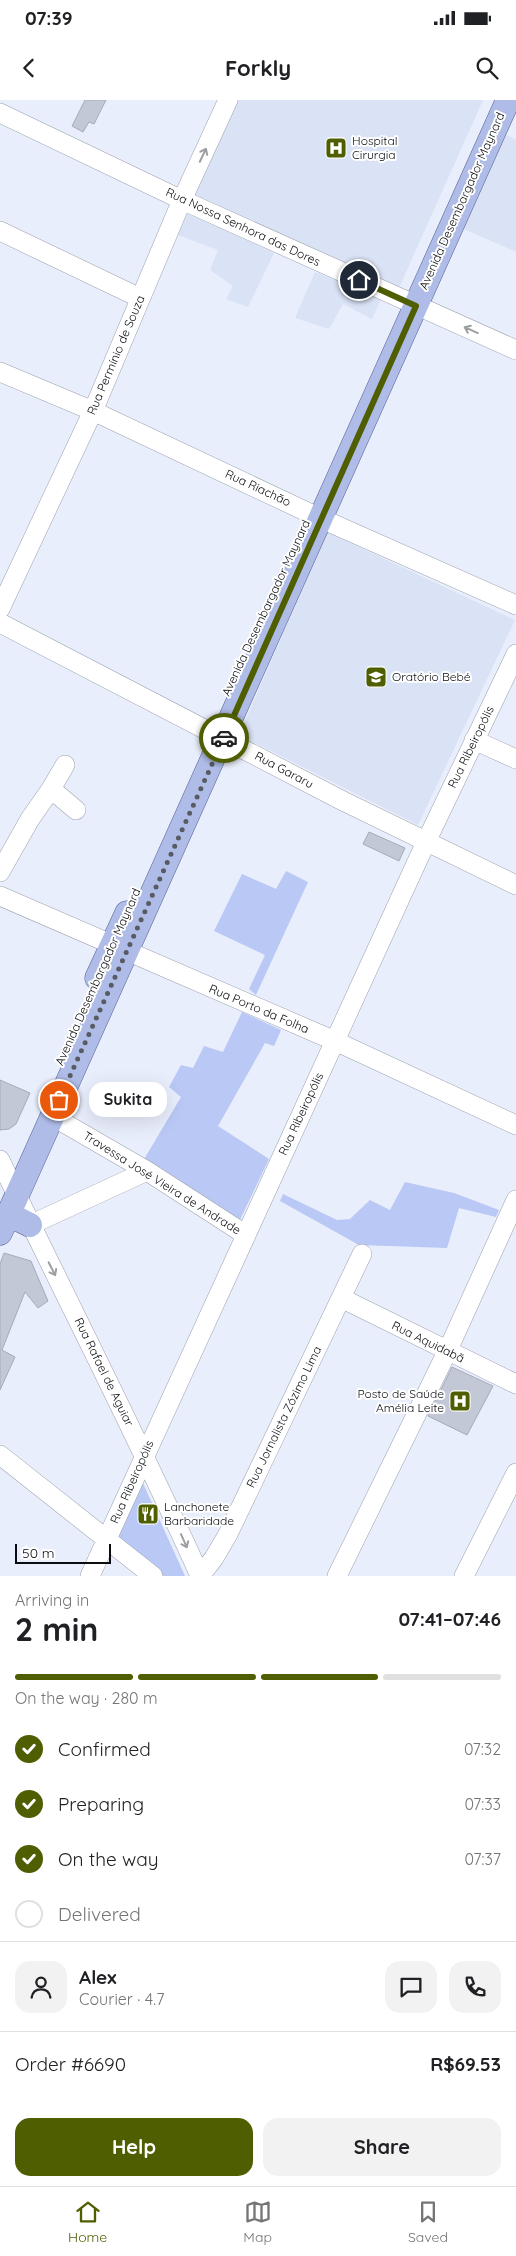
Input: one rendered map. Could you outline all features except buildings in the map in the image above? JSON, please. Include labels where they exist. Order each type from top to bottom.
[{"type":"main road","name":"Avenida Desembargador Maynard","points":[[3,1227],[6,1183],[119,949],[316,516],[410,303],[494,100]]},
{"type":"main road","name":"Avenida Desembargador Maynard","points":[[410,303],[508,100]]},
{"type":"main road","name":"Avenida Desembargador Maynard","points":[[6,1183],[52,1116],[119,949]]},
{"type":"main road","points":[[3,1227],[18,1219],[30,1225]]},
{"type":"street","name":"Rua Permínio de Souza","points":[[0,609],[93,411],[182,200],[228,100]]},
{"type":"street","name":"Rua Nossa Senhora das Dores","points":[[0,113],[182,200],[516,350]]},
{"type":"street","points":[[0,231],[140,298]]},
{"type":"street","name":"Rua Riachão","points":[[0,372],[93,411],[316,516],[516,605]]},
{"type":"street","name":"Rua Gararu","points":[[0,623],[343,801],[516,885]]},
{"type":"street","name":"Rua Ribeiropólis","points":[[90,1576],[426,842],[516,654]]},
{"type":"street","points":[[474,740],[516,759]]},
{"type":"street","points":[[0,872],[30,818],[51,789],[65,765]]},
{"type":"street","points":[[51,789],[76,810]]},
{"type":"street","name":"Rua Porto da Folha","points":[[0,896],[335,1041],[516,1124]]},
{"type":"street","name":"Travessa José Vieira de Andrade","points":[[52,1116],[147,1171],[246,1235]]},
{"type":"street","points":[[30,1225],[147,1171]]},
{"type":"street","name":"Rua Rafael de Aguiar","points":[[6,1183],[30,1225],[145,1455],[200,1576]]},
{"type":"street","points":[[337,1576],[447,1352],[516,1200]]},
{"type":"street","name":"Rua Jornalista Zózimo Lima","points":[[200,1576],[214,1558],[228,1534],[362,1254]]},
{"type":"street","name":"Rua Aquidabã","points":[[341,1298],[447,1352],[516,1384]]},
{"type":"street","points":[[0,1455],[153,1576]]},
{"type":"street","points":[[464,1576],[516,1473]]},
{"type":"shaded area","name":"Hospital Cirurgia","points":[[232,100],[483,100],[399,288],[190,197]]},
{"type":"shaded area","points":[[502,133],[516,140],[516,252],[459,227]]},
{"type":"shaded area","points":[[188,213],[274,253],[248,307],[226,299],[233,286],[210,270],[218,250],[178,235]]},
{"type":"shaded area","points":[[315,272],[381,299],[372,319],[343,304],[329,329],[295,318]]},
{"type":"shaded area","name":"Oratório Bebé","points":[[327,532],[515,620],[418,825],[239,735]]},
{"type":"shaded area","points":[[286,871],[308,882],[256,995],[249,989],[265,955],[214,931],[242,874],[276,889]]},
{"type":"shaded area","points":[[242,1012],[281,1030],[274,1046],[265,1043],[218,1126],[269,1159],[239,1222],[143,1161],[181,1097],[169,1087],[181,1065],[193,1068],[204,1046],[223,1052]]},
{"type":"shaded area","points":[[405,1182],[454,1193],[499,1210],[496,1217],[459,1208],[447,1248],[359,1245],[280,1201],[283,1194],[337,1220],[350,1219],[370,1200],[390,1210]]},
{"type":"shaded area","points":[[142,1481],[185,1576],[159,1576],[115,1542]]},
{"type":"way so far","points":[[59,1100],[224,738]]},
{"type":"place","name":"Hospital Cirurgia","points":[[336,148]]},
{"type":"place","name":"Oratório Bebé","points":[[376,677]]},
{"type":"place","name":"Sukita","points":[[59,1100]]},
{"type":"place","name":"Posto de Saúde Amélia Leite","points":[[460,1401]]},
{"type":"place","name":"Lanchonete Barbaridade","points":[[148,1514]]},
{"type":"route","points":[[224,738],[416,306],[359,280]]}]
